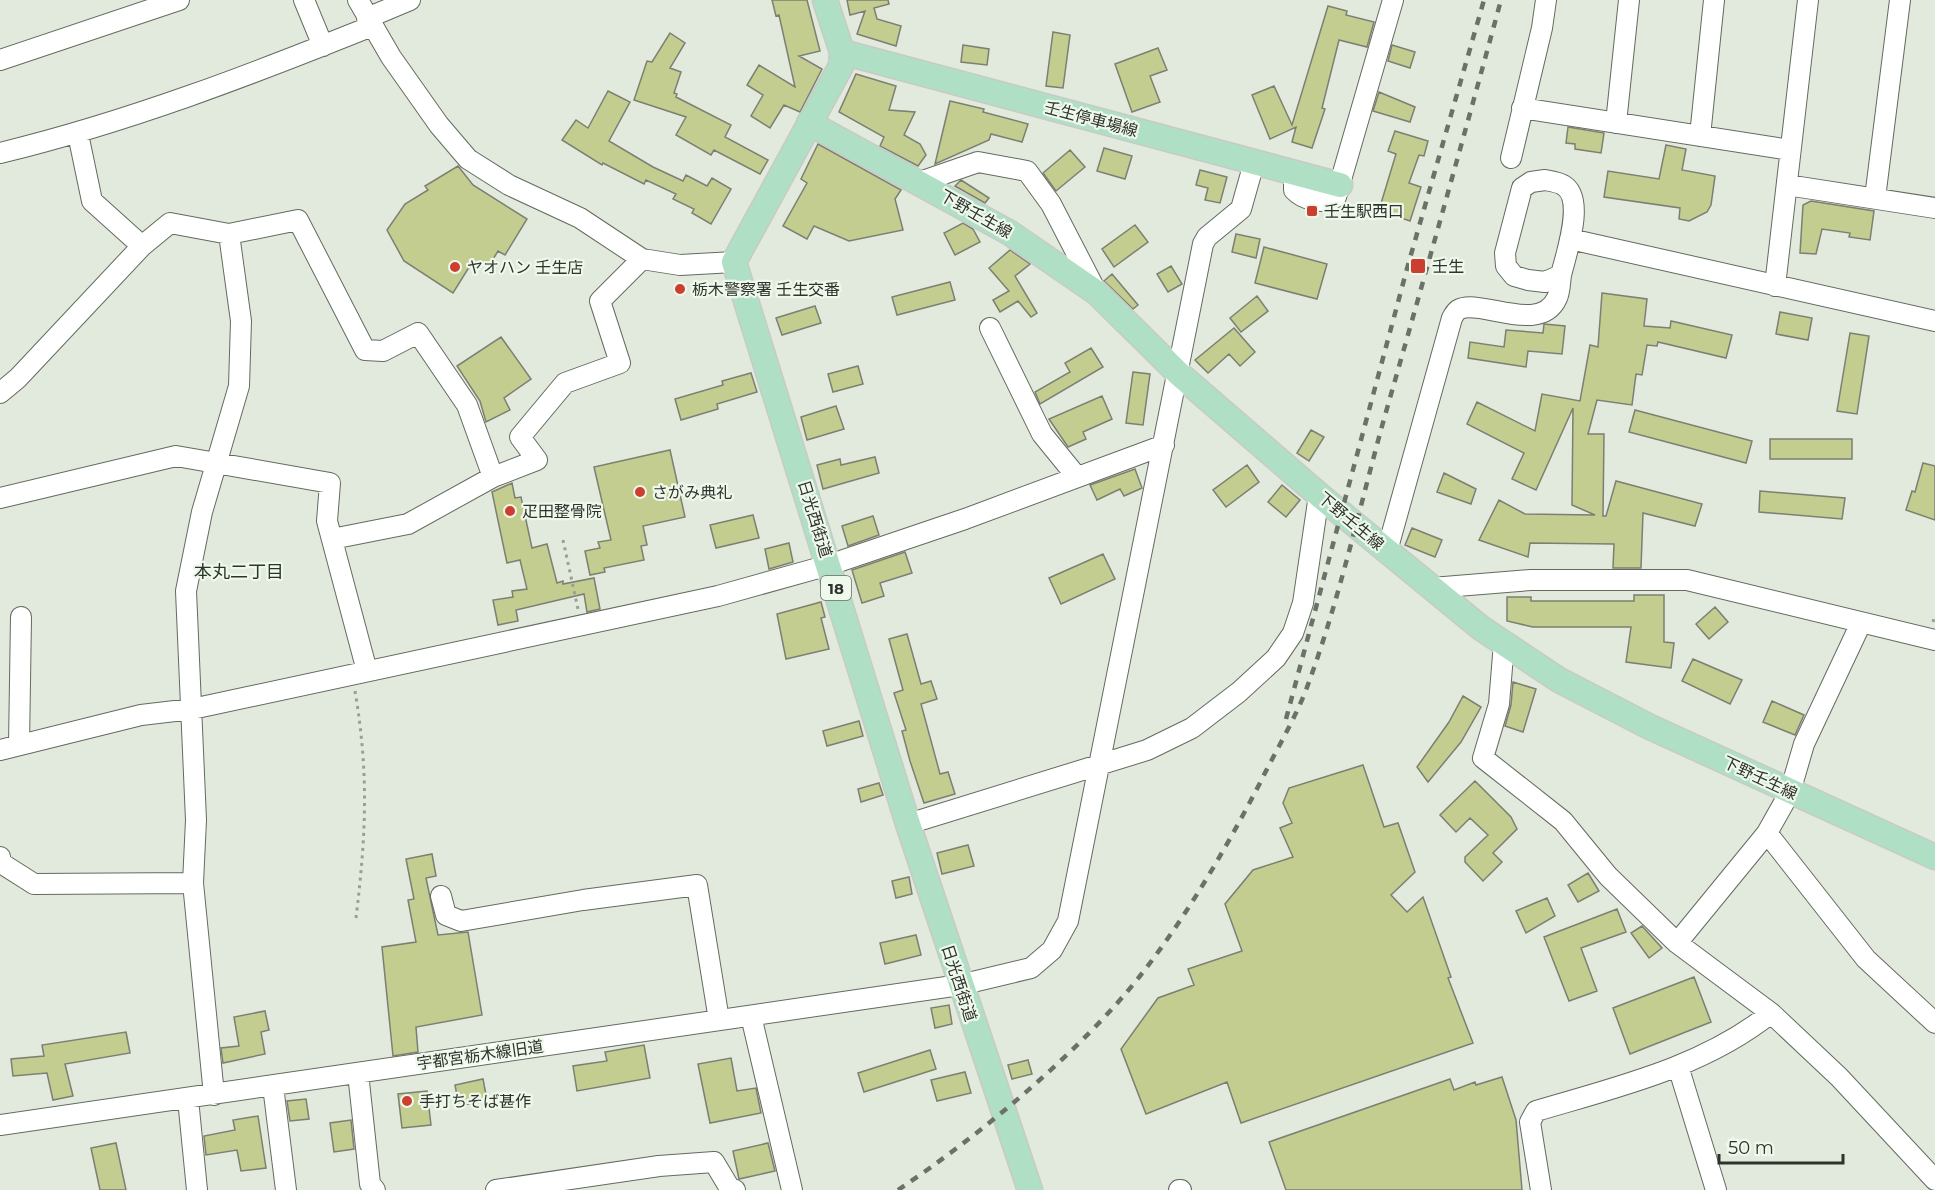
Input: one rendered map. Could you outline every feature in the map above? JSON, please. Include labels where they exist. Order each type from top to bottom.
[{"type":"main road","points":[[734,262],[808,123],[839,72],[842,52],[825,0]]},
{"type":"main road","name":"壬生停車場線","points":[[842,52],[1340,185]]},
{"type":"main road","name":"下野壬生線","points":[[808,123],[1010,233],[1096,293],[1179,374],[1319,495],[1432,588],[1504,643],[1559,680],[1605,705],[1790,792],[1935,856]]},
{"type":"main road","name":"日光西街道","points":[[734,262],[908,824],[1030,1190]]},
{"type":"street","points":[[0,60],[179,0]]},
{"type":"street","points":[[304,0],[323,45]]},
{"type":"street","points":[[358,0],[370,22],[439,125],[468,159],[509,185],[580,218],[642,259],[680,265],[734,262]]},
{"type":"street","points":[[0,153],[78,134],[228,84],[323,45],[410,0]]},
{"type":"street","points":[[1340,185],[1393,0]]},
{"type":"street","points":[[1511,158],[1542,28],[1546,0]]},
{"type":"street","points":[[1616,123],[1629,0]]},
{"type":"street","points":[[1700,136],[1714,0]]},
{"type":"street","points":[[1775,286],[1808,0]]},
{"type":"street","points":[[1875,198],[1900,0]]},
{"type":"street","points":[[1522,108],[1791,150]]},
{"type":"street","points":[[78,134],[92,201],[142,246]]},
{"type":"street","points":[[920,182],[978,162],[1027,171],[1051,204],[1096,293]]},
{"type":"street","name":"宇都宮栃木線旧道","points":[[0,1125],[960,985],[1031,968],[1052,950],[1068,921],[1179,374],[1203,244],[1207,237],[1241,209],[1254,163]]},
{"type":"street","points":[[1387,551],[1452,318],[1458,310],[1468,308],[1525,316],[1547,309],[1556,300],[1570,239],[1575,207],[1573,195],[1564,185],[1545,180],[1531,182],[1522,188],[1505,253],[1506,266],[1514,276],[1528,280],[1545,282],[1561,275]]},
{"type":"street","points":[[1787,185],[1935,208]]},
{"type":"street","points":[[0,393],[18,378],[142,246],[170,223],[229,234],[297,220],[365,350],[383,351],[418,333],[467,405],[493,477]]},
{"type":"street","points":[[214,1095],[193,883],[196,820],[186,591],[202,512],[218,463],[238,386],[241,321],[229,234]]},
{"type":"street","points":[[1570,239],[1935,321]]},
{"type":"street","points":[[332,539],[408,524],[493,477],[537,460],[520,437],[565,383],[620,363],[600,301],[642,259]]},
{"type":"street","points":[[990,328],[1042,434],[1077,477]]},
{"type":"street","points":[[0,750],[141,715],[192,709],[718,596],[829,565],[1164,445]]},
{"type":"street","points":[[0,498],[176,456],[330,483],[327,521],[360,673]]},
{"type":"street","points":[[908,824],[1147,750],[1192,728],[1239,692],[1276,658],[1293,633],[1303,603],[1319,495]]},
{"type":"street","points":[[1432,588],[1531,580],[1687,580],[1935,640]]},
{"type":"street","points":[[20,745],[21,618]]},
{"type":"street","points":[[1677,943],[1767,834],[1790,792],[1804,744],[1861,623]]},
{"type":"street","points":[[1504,643],[1499,704],[1483,758],[1563,821],[1608,876],[1677,943],[1771,1013],[1839,1077],[1935,1180]]},
{"type":"street","points":[[1767,834],[1866,958],[1935,1023]]},
{"type":"street","points":[[0,857],[1,863],[34,884],[193,883]]},
{"type":"street","points":[[441,896],[446,915],[461,921],[583,900],[697,885],[719,1020]]},
{"type":"street","points":[[1541,1190],[1530,1122],[1536,1112],[1678,1066],[1748,1032],[1771,1013]]},
{"type":"street","points":[[751,1016],[792,1190]]},
{"type":"street","points":[[1678,1066],[1716,1190]]},
{"type":"street","points":[[358,1073],[370,1184],[375,1190]]},
{"type":"street","points":[[273,1086],[286,1190]]},
{"type":"street","points":[[188,1099],[197,1190]]},
{"type":"street","points":[[496,1190],[659,1166],[714,1162],[730,1189]]},
{"type":"path","points":[[563,540],[582,625]]},
{"type":"path","points":[[356,918],[364,847],[366,787],[360,673]]},
{"type":"building","points":[[772,0],[807,0],[820,51],[799,56],[822,69],[800,112],[784,105],[770,128],[751,116],[763,95],[747,85],[759,65],[795,87],[779,15],[776,16]]},
{"type":"building","points":[[847,0],[888,0],[889,4],[874,8],[877,19],[901,26],[896,46],[857,34],[865,11],[850,15]]},
{"type":"building","points":[[1328,6],[1347,11],[1346,15],[1374,22],[1367,47],[1339,40],[1322,108],[1325,109],[1312,148],[1292,142],[1296,127],[1270,139],[1252,95],[1274,86],[1292,125]]},
{"type":"building","points":[[1053,32],[1070,35],[1063,88],[1046,86]]},
{"type":"building","points":[[670,33],[685,43],[670,68],[681,72],[674,93],[677,94],[676,97],[731,125],[725,137],[768,160],[760,174],[714,150],[711,155],[676,135],[686,117],[634,100],[647,61],[652,62]]},
{"type":"building","points":[[963,45],[989,49],[987,65],[961,62]]},
{"type":"building","points":[[1392,45],[1415,52],[1410,68],[1388,61]]},
{"type":"building","points":[[1158,48],[1167,70],[1150,76],[1160,102],[1132,112],[1115,64]]},
{"type":"building","points":[[856,74],[896,86],[889,110],[915,112],[904,135],[920,144],[926,155],[918,166],[880,146],[884,137],[839,112]]},
{"type":"building","points":[[608,91],[630,102],[609,141],[653,167],[683,181],[686,175],[707,186],[712,178],[731,189],[711,224],[692,213],[694,209],[673,199],[676,194],[646,180],[644,184],[603,163],[602,165],[562,140],[576,120],[588,128]]},
{"type":"building","points":[[1379,92],[1415,107],[1410,122],[1373,111]]},
{"type":"building","points":[[950,101],[984,109],[983,112],[1028,124],[1022,142],[991,134],[989,140],[935,164]]},
{"type":"building","points":[[1568,127],[1604,133],[1601,153],[1575,149],[1575,144],[1566,143]]},
{"type":"building","points":[[1395,131],[1428,141],[1424,156],[1419,155],[1409,183],[1421,187],[1410,221],[1379,210],[1396,154],[1388,151]]},
{"type":"building","points":[[818,144],[901,190],[895,199],[903,230],[849,241],[814,226],[807,239],[783,226],[807,183],[801,179]]},
{"type":"building","points":[[1666,145],[1686,149],[1682,170],[1715,176],[1711,205],[1707,212],[1689,221],[1679,219],[1680,208],[1604,197],[1608,171],[1659,179]]},
{"type":"building","points":[[1104,148],[1132,156],[1125,179],[1097,171]]},
{"type":"building","points":[[1070,150],[1085,167],[1056,191],[1043,173]]},
{"type":"building","points":[[458,166],[473,185],[527,219],[505,255],[498,251],[489,266],[482,261],[478,268],[471,264],[453,293],[404,261],[387,230],[405,204],[428,190],[425,186]]},
{"type":"building","points":[[1200,170],[1227,177],[1220,203],[1205,200],[1208,188],[1196,185]]},
{"type":"building","points":[[961,180],[989,198],[985,203],[955,186]]},
{"type":"building","points":[[1811,201],[1874,211],[1870,240],[1849,237],[1850,233],[1822,229],[1816,254],[1800,253],[1803,205]]},
{"type":"building","points":[[963,223],[973,229],[980,242],[955,255],[944,233]]},
{"type":"building","points":[[1135,225],[1148,242],[1114,267],[1102,249]]},
{"type":"building","points":[[1236,234],[1260,239],[1256,258],[1232,252]]},
{"type":"building","points":[[1264,247],[1327,264],[1317,299],[1255,283]]},
{"type":"building","points":[[1010,250],[1030,264],[1015,276],[1037,313],[1031,317],[1018,301],[1000,312],[993,300],[1009,291],[989,268]]},
{"type":"building","points":[[1171,266],[1182,284],[1168,292],[1157,274]]},
{"type":"building","points":[[1112,274],[1138,305],[1133,309],[1104,281]]},
{"type":"building","points":[[950,282],[955,300],[897,315],[892,297]]},
{"type":"building","points":[[1602,293],[1647,299],[1644,326],[1670,328],[1671,321],[1732,335],[1726,358],[1658,342],[1657,346],[1647,345],[1642,375],[1636,374],[1632,405],[1597,400],[1588,434],[1604,434],[1603,516],[1606,516],[1616,481],[1702,504],[1695,526],[1643,513],[1641,568],[1613,568],[1614,544],[1530,543],[1528,557],[1479,540],[1499,500],[1525,514],[1595,515],[1572,505],[1573,408],[1536,490],[1512,479],[1524,453],[1467,424],[1477,402],[1535,431],[1542,394],[1580,401],[1590,345],[1598,347]]},
{"type":"building","points":[[1257,296],[1268,311],[1241,332],[1230,318]]},
{"type":"building","points":[[815,306],[821,323],[782,335],[776,318]]},
{"type":"building","points":[[1780,312],[1812,318],[1808,340],[1776,334]]},
{"type":"building","points":[[1544,324],[1565,326],[1562,354],[1528,351],[1526,367],[1468,358],[1470,342],[1504,347],[1506,330],[1543,333]]},
{"type":"building","points":[[1234,328],[1255,352],[1240,366],[1229,354],[1208,373],[1195,360]]},
{"type":"building","points":[[1850,333],[1869,336],[1857,414],[1837,411]]},
{"type":"building","points":[[501,337],[531,379],[504,398],[510,410],[486,422],[480,401],[457,366]]},
{"type":"building","points":[[1091,348],[1103,367],[1040,404],[1035,392],[1070,372],[1065,363]]},
{"type":"building","points":[[858,366],[863,384],[833,392],[828,374]]},
{"type":"building","points":[[1133,372],[1150,374],[1143,425],[1126,423]]},
{"type":"building","points":[[751,373],[757,392],[717,404],[718,409],[681,420],[675,399],[723,385],[722,381]]},
{"type":"building","points":[[1102,396],[1112,419],[1083,432],[1086,439],[1068,447],[1049,419]]},
{"type":"building","points":[[836,406],[844,429],[807,440],[801,417]]},
{"type":"building","points":[[1635,410],[1752,441],[1746,463],[1629,432]]},
{"type":"building","points":[[1311,430],[1324,437],[1309,461],[1297,453]]},
{"type":"building","points":[[1770,439],[1852,439],[1852,459],[1770,459]]},
{"type":"building","name":"さがみ典礼","points":[[670,450],[685,517],[643,526],[647,545],[641,546],[644,560],[604,568],[605,572],[590,575],[585,551],[600,548],[598,542],[611,540],[594,467]]},
{"type":"building","points":[[875,457],[879,473],[823,489],[817,465],[840,459],[841,465]]},
{"type":"building","points":[[1923,463],[1935,466],[1935,520],[1906,510],[1912,491],[1915,492]]},
{"type":"building","points":[[1247,465],[1259,482],[1226,507],[1213,490]]},
{"type":"building","points":[[1135,469],[1142,488],[1124,496],[1120,489],[1097,500],[1090,485]]},
{"type":"building","points":[[1444,473],[1476,489],[1471,504],[1437,492]]},
{"type":"building","points":[[512,483],[515,498],[521,497],[532,548],[547,544],[557,583],[594,578],[600,609],[587,612],[584,594],[516,610],[518,621],[498,625],[493,600],[513,597],[512,591],[527,589],[520,560],[507,563],[492,492]]},
{"type":"building","points":[[1282,485],[1300,500],[1286,517],[1268,502]]},
{"type":"building","points":[[1760,491],[1845,498],[1842,519],[1759,512]]},
{"type":"building","points":[[753,515],[759,538],[716,548],[710,525]]},
{"type":"building","points":[[873,516],[879,535],[848,546],[842,526]]},
{"type":"building","points":[[1412,528],[1442,540],[1435,557],[1405,545]]},
{"type":"building","points":[[789,543],[793,562],[769,569],[765,549]]},
{"type":"building","points":[[905,552],[912,573],[880,583],[884,596],[862,603],[852,570]]},
{"type":"building","points":[[1103,554],[1115,579],[1061,604],[1049,578]]},
{"type":"building","points":[[1634,595],[1664,595],[1664,642],[1674,643],[1671,668],[1626,662],[1631,627],[1533,627],[1507,621],[1507,597],[1531,597],[1531,601],[1634,601]]},
{"type":"building","points":[[821,602],[825,617],[821,618],[829,649],[786,659],[777,614]]},
{"type":"building","points":[[1715,607],[1728,622],[1709,639],[1696,624]]},
{"type":"building","points":[[907,634],[921,684],[931,681],[937,699],[921,704],[940,774],[948,772],[955,794],[924,803],[910,761],[902,731],[906,730],[894,693],[903,690],[889,639]]},
{"type":"building","points":[[1693,659],[1742,680],[1730,704],[1682,681]]},
{"type":"building","points":[[1513,682],[1536,689],[1523,732],[1505,726],[1511,705]]},
{"type":"building","points":[[1463,696],[1481,707],[1461,742],[1428,782],[1417,767],[1449,722]]},
{"type":"building","points":[[1772,701],[1804,715],[1795,735],[1763,722]]},
{"type":"building","points":[[859,721],[863,736],[827,746],[823,731]]},
{"type":"building","points":[[1363,765],[1384,827],[1398,823],[1415,872],[1391,895],[1407,912],[1423,897],[1451,977],[1448,978],[1473,1043],[1241,1123],[1227,1082],[1146,1114],[1121,1049],[1158,998],[1194,985],[1188,969],[1242,951],[1225,904],[1253,870],[1293,857],[1280,828],[1292,823],[1283,803],[1289,788]]},
{"type":"building","points":[[1475,781],[1511,817],[1517,829],[1493,853],[1502,862],[1483,881],[1465,862],[1465,857],[1488,835],[1470,818],[1456,832],[1440,815]]},
{"type":"building","points":[[879,783],[883,795],[861,802],[858,789]]},
{"type":"building","points":[[968,845],[974,866],[942,874],[937,853]]},
{"type":"building","points":[[432,854],[436,876],[426,878],[438,935],[468,932],[482,1015],[416,1027],[418,1052],[393,1056],[382,947],[416,942],[408,900],[414,899],[406,859]]},
{"type":"building","points":[[1588,873],[1599,891],[1578,902],[1568,885]]},
{"type":"building","points":[[909,877],[912,894],[896,898],[892,881]]},
{"type":"building","points":[[1547,898],[1555,916],[1526,933],[1516,911]]},
{"type":"building","points":[[1617,909],[1626,932],[1581,948],[1597,991],[1569,1001],[1544,937]]},
{"type":"building","points":[[1642,926],[1662,948],[1649,958],[1631,933]]},
{"type":"building","points":[[916,935],[921,955],[885,964],[880,943]]},
{"type":"building","points":[[1694,977],[1711,1022],[1630,1054],[1613,1008]]},
{"type":"building","points":[[949,1005],[952,1024],[935,1028],[931,1008]]},
{"type":"building","points":[[265,1011],[269,1030],[261,1032],[265,1054],[223,1063],[221,1048],[239,1046],[234,1017]]},
{"type":"building","points":[[126,1032],[130,1053],[65,1064],[73,1096],[53,1100],[47,1073],[13,1076],[11,1059],[44,1056],[42,1045]]},
{"type":"building","points":[[644,1045],[650,1078],[577,1091],[573,1066],[607,1061],[605,1052]]},
{"type":"building","points":[[930,1050],[936,1069],[864,1092],[858,1073]]},
{"type":"building","points":[[731,1058],[737,1091],[756,1088],[761,1113],[710,1123],[698,1064]]},
{"type":"building","points":[[1028,1060],[1032,1074],[1012,1079],[1008,1065]]},
{"type":"building","points":[[965,1072],[971,1093],[937,1101],[931,1080]]},
{"type":"building","points":[[1502,1077],[1516,1120],[1522,1190],[1286,1190],[1269,1142],[1450,1079],[1454,1090],[1475,1082],[1476,1085]]},
{"type":"building","points":[[483,1079],[487,1100],[459,1106],[455,1085]]},
{"type":"building","points":[[427,1091],[431,1125],[402,1128],[398,1094]]},
{"type":"building","points":[[306,1099],[309,1119],[290,1121],[287,1101]]},
{"type":"building","points":[[258,1116],[266,1168],[241,1171],[237,1150],[206,1155],[204,1136],[235,1130],[233,1120]]},
{"type":"building","points":[[351,1120],[354,1149],[334,1152],[330,1123]]},
{"type":"building","points":[[116,1143],[126,1190],[100,1190],[91,1148]]},
{"type":"building","points":[[768,1143],[775,1171],[739,1179],[733,1151]]},
{"type":"railway","points":[[1286,719],[1408,265],[1484,0]]},
{"type":"railway","points":[[898,1190],[962,1144],[1027,1091],[1116,1005],[1174,930],[1219,858],[1290,726],[1318,657],[1339,589],[1501,0]]},
{"type":"place","name":"壬生駅西口","points":[[1312,211]]},
{"type":"place","name":"壬生","points":[[1418,266]]},
{"type":"place","name":"ヤオハン 壬生店","points":[[455,267]]},
{"type":"place","name":"栃木警察署 壬生交番","points":[[680,289]]},
{"type":"place","name":"さがみ典礼","points":[[640,492]]},
{"type":"place","name":"疋田整骨院","points":[[510,511]]},
{"type":"place","name":"手打ちそば甚作","points":[[407,1101]]},
{"type":"district","name":"本丸二丁目","points":[[239,572]]}]
